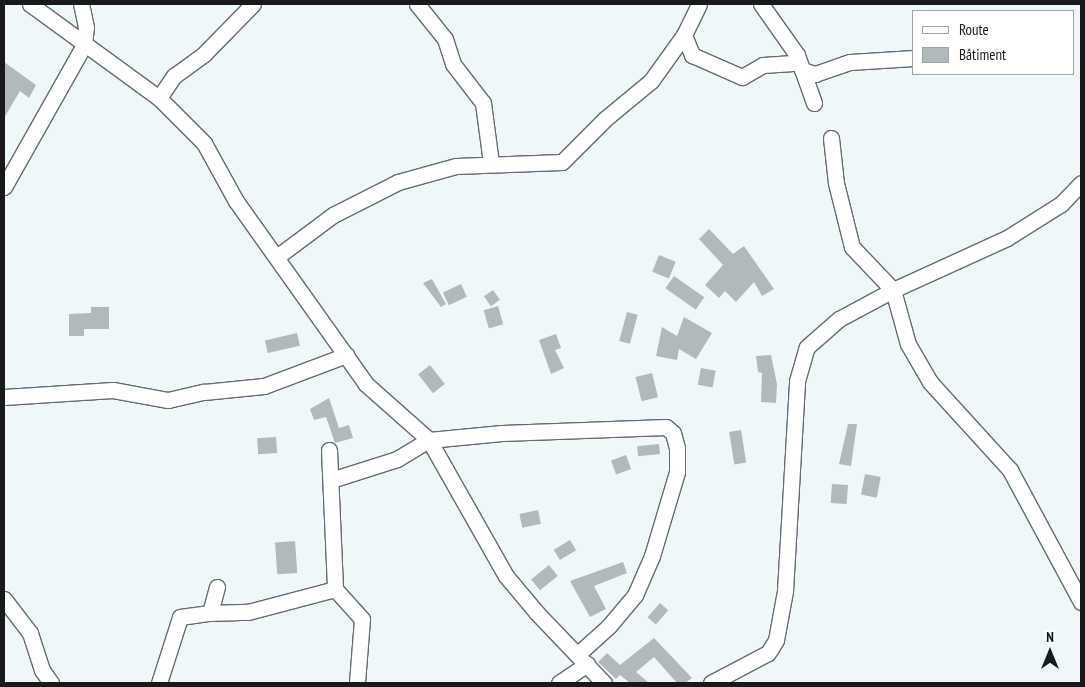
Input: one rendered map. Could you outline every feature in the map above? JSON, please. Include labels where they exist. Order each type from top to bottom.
[{"type":"street","points":[[30,4],[159,98],[204,143],[236,201],[278,256],[366,384],[429,440],[506,576],[604,683]]},
{"type":"street","points":[[4,188],[8,173],[84,45],[86,27],[81,4]]},
{"type":"street","points":[[159,98],[174,76],[204,54],[253,4]]},
{"type":"street","points":[[417,4],[444,39],[453,64],[483,103],[491,163]]},
{"type":"street","points":[[278,256],[333,215],[398,182],[456,166],[491,163],[562,162],[605,119],[651,81],[684,34],[699,4]]},
{"type":"street","points":[[762,4],[797,55],[814,103]]},
{"type":"street","points":[[684,34],[692,55],[742,77],[764,65],[792,63],[797,55]]},
{"type":"street","points":[[802,70],[815,74],[850,62],[912,58]]},
{"type":"street","points":[[831,138],[836,183],[852,247],[893,290],[908,344],[930,382],[1010,470],[1081,602]]},
{"type":"street","points":[[711,683],[768,653],[776,640],[784,591],[797,380],[807,347],[839,318],[893,290],[1007,238],[1061,204],[1081,183]]},
{"type":"street","points":[[4,397],[113,390],[168,400],[204,392],[264,386],[346,356]]},
{"type":"street","points":[[331,480],[397,459],[429,440],[658,426],[673,433],[678,448],[677,472],[645,572],[635,595],[582,659],[559,683]]},
{"type":"street","points":[[329,450],[335,589],[362,619],[357,683]]},
{"type":"street","points":[[210,613],[217,587]]},
{"type":"street","points":[[159,683],[180,617],[210,613],[248,612],[335,589]]},
{"type":"street","points":[[4,599],[30,633],[42,670],[51,683]]},
{"type":"building","points":[[4,62],[36,85],[29,98],[20,91],[4,118]]},
{"type":"building","points":[[709,229],[733,254],[744,246],[774,289],[762,296],[754,282],[736,302],[725,291],[719,298],[705,285],[723,265],[699,239]]},
{"type":"building","points":[[659,255],[676,262],[669,278],[652,272]]},
{"type":"building","points":[[674,276],[704,297],[696,310],[665,288]]},
{"type":"building","points":[[432,279],[446,304],[441,307],[423,283]]},
{"type":"building","points":[[461,284],[467,297],[449,305],[443,292]]},
{"type":"building","points":[[493,290],[500,300],[491,306],[484,296]]},
{"type":"building","points":[[498,306],[503,324],[489,328],[484,310]]},
{"type":"building","points":[[91,307],[109,307],[109,329],[84,329],[84,336],[69,336],[69,314],[91,313]]},
{"type":"building","points":[[627,312],[638,315],[630,344],[619,341]]},
{"type":"building","points":[[684,317],[712,333],[696,359],[679,349],[677,360],[656,356],[662,327],[677,336]]},
{"type":"building","points":[[297,333],[300,346],[268,353],[265,340]]},
{"type":"building","points":[[556,334],[561,348],[555,350],[564,368],[551,374],[539,340]]},
{"type":"building","points":[[771,355],[777,384],[776,403],[761,402],[762,373],[758,372],[756,356]]},
{"type":"building","points":[[430,365],[445,384],[433,393],[418,374]]},
{"type":"building","points":[[701,368],[716,371],[712,388],[698,385]]},
{"type":"building","points":[[652,373],[658,397],[642,401],[636,377]]},
{"type":"building","points":[[329,398],[339,428],[349,425],[353,438],[335,443],[326,417],[314,420],[310,409]]},
{"type":"building","points":[[848,424],[857,424],[851,466],[839,464]]},
{"type":"building","points":[[741,430],[746,463],[734,464],[729,432]]},
{"type":"building","points":[[276,437],[277,453],[258,454],[257,438]]},
{"type":"building","points":[[659,444],[660,454],[638,456],[637,446]]},
{"type":"building","points":[[626,455],[631,469],[616,475],[611,460]]},
{"type":"building","points":[[865,474],[881,477],[877,498],[861,495]]},
{"type":"building","points":[[832,484],[848,485],[847,504],[831,503]]},
{"type":"building","points":[[538,510],[541,524],[522,528],[519,514]]},
{"type":"building","points":[[570,540],[576,550],[560,560],[554,550]]},
{"type":"building","points":[[295,541],[297,573],[277,574],[275,542]]},
{"type":"building","points":[[623,562],[627,573],[594,586],[606,609],[590,617],[570,581]]},
{"type":"building","points":[[549,565],[558,576],[540,590],[531,579]]},
{"type":"building","points":[[660,603],[668,610],[656,625],[648,617]]},
{"type":"building","points":[[654,638],[692,678],[685,683],[677,683],[654,657],[636,672],[649,683],[630,683],[620,675],[616,679],[598,662],[607,653],[620,665]]}]
